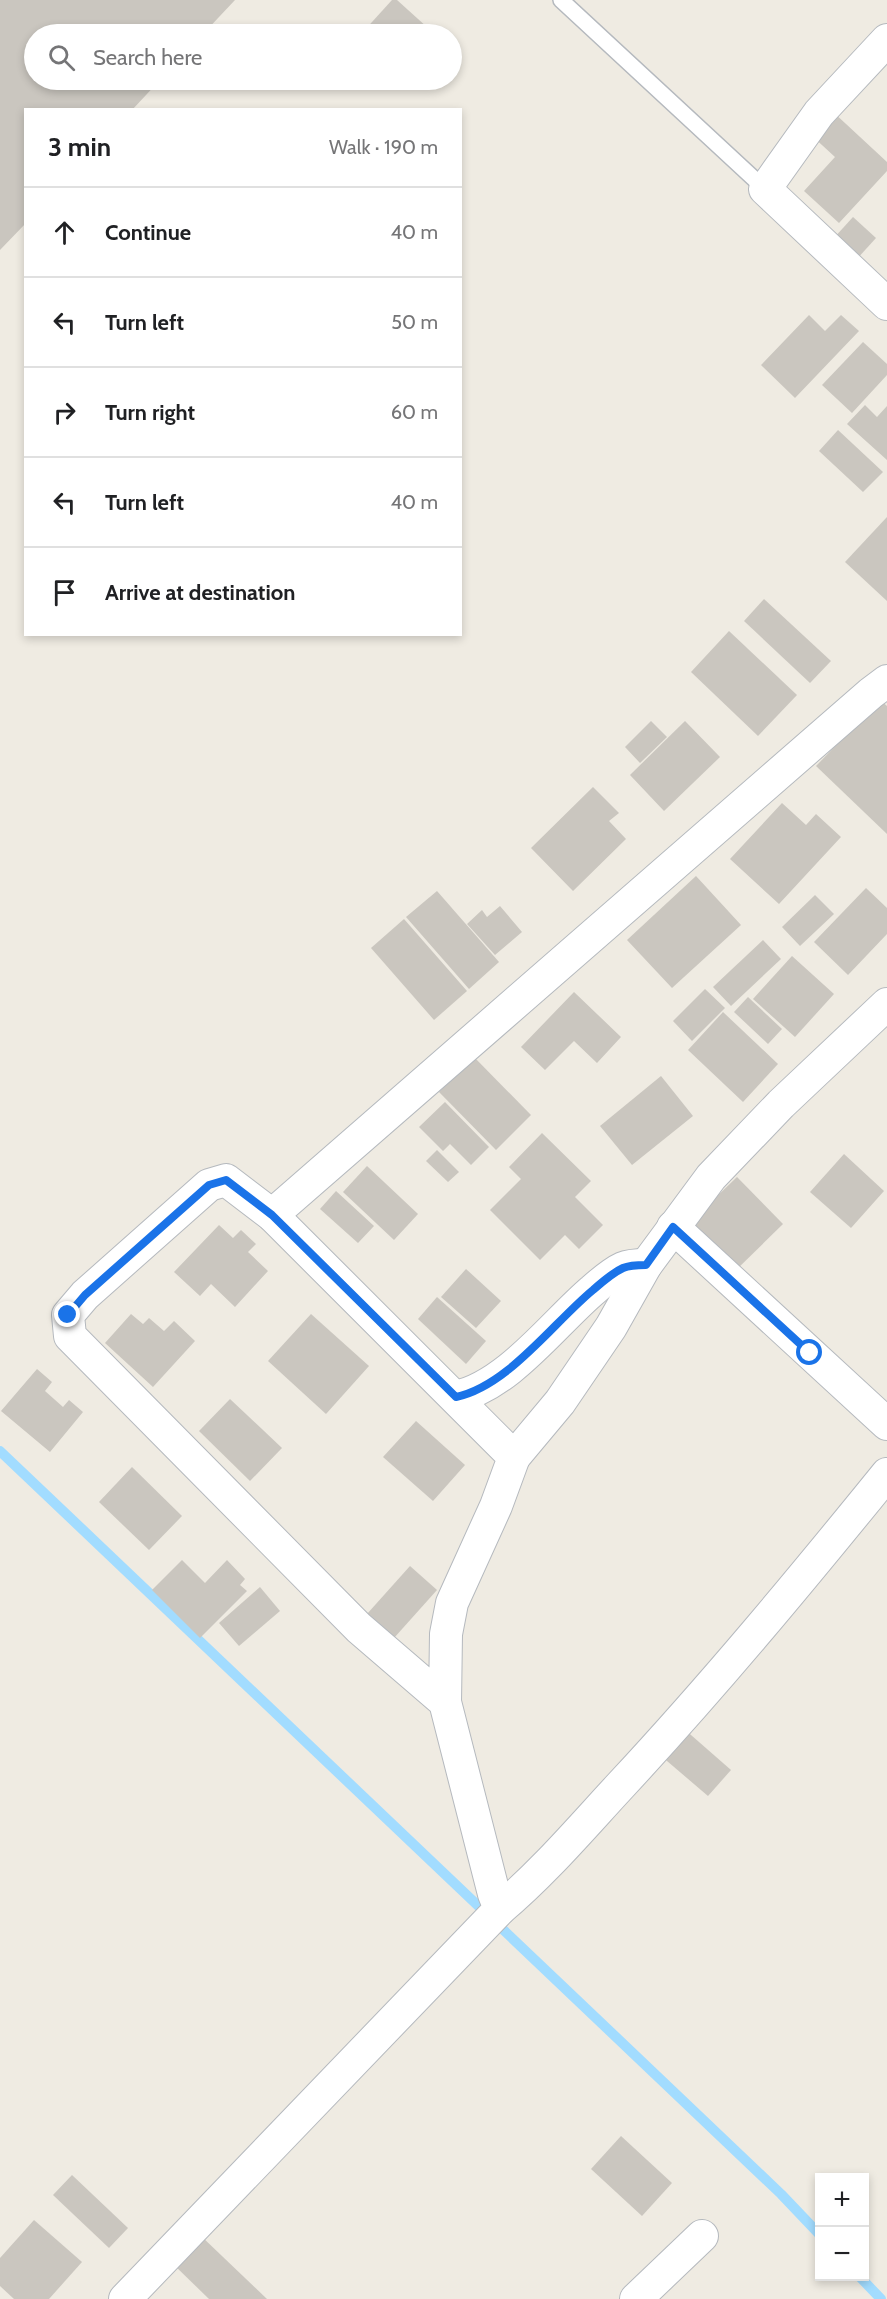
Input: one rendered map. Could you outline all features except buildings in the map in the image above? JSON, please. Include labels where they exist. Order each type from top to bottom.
[{"type":"street","points":[[887,40],[819,113],[765,189],[887,304]]},
{"type":"street","points":[[272,1215],[862,700],[887,681]]},
{"type":"street","points":[[496,1913],[494,1894],[445,1702],[446,1634],[452,1603],[496,1506],[514,1456],[560,1402],[611,1327],[646,1265],[711,1177],[782,1104],[887,1004]]},
{"type":"street","points":[[445,1702],[359,1628],[70,1336],[68,1315],[85,1295],[209,1185],[226,1180],[272,1215],[514,1456]]},
{"type":"street","points":[[673,1227],[887,1424]]},
{"type":"street","points":[[456,1397],[476,1392],[487,1385],[531,1350],[580,1301],[608,1277],[622,1269],[646,1265]]},
{"type":"street","points":[[125,2299],[465,1948],[496,1913],[561,1850],[687,1715],[887,1474]]},
{"type":"street","points":[[636,2299],[702,2236]]},
{"type":"lane","points":[[561,0],[765,189]]},
{"type":"waterway","points":[[0,1451],[781,2194],[815,2230]]},
{"type":"waterway","points":[[864,2281],[881,2299]]},
{"type":"route","points":[[68,1315],[85,1295],[209,1185],[226,1180],[272,1215],[456,1397],[476,1392],[487,1385],[531,1350],[580,1301],[608,1277],[622,1269],[646,1265],[673,1227],[810,1353]]}]
